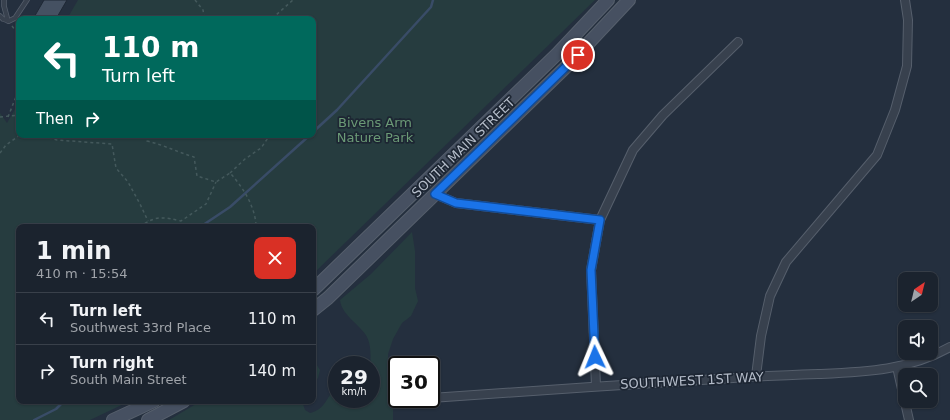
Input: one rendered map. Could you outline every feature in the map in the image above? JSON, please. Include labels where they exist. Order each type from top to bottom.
[{"type":"main road","name":"SOUTH MAIN STREET","points":[[316,287],[557,54],[608,0]]},
{"type":"main road","name":"SOUTH MAIN STREET","points":[[316,308],[328,298],[567,66],[629,0]]},
{"type":"main road","points":[[424,184],[435,194]]},
{"type":"main road","points":[[113,420],[148,404]]},
{"type":"main road","points":[[148,420],[178,404]]},
{"type":"street","points":[[756,376],[761,336],[770,296],[786,262],[877,155],[896,110],[907,66],[908,20],[905,0]]},
{"type":"street","points":[[596,386],[591,270],[600,220],[633,150],[663,115],[738,42]]},
{"type":"street","points":[[435,194],[456,203],[600,220]]},
{"type":"street","name":"SOUTHWEST 1ST WAY","points":[[440,397],[756,376],[868,372],[897,367],[938,354],[950,347]]},
{"type":"street","points":[[897,367],[909,420]]},
{"type":"lane","points":[[4,0],[8,21]]},
{"type":"lane","points":[[16,16],[27,0]]},
{"type":"lane","points":[[0,16],[8,21],[16,16]]},
{"type":"path","points":[[195,0],[203,10],[204,16]]},
{"type":"path","points":[[275,16],[292,0]]},
{"type":"path","points":[[8,21],[16,31]]},
{"type":"path","points":[[8,117],[16,97]]},
{"type":"path","points":[[0,117],[16,116]]},
{"type":"path","points":[[0,153],[6,145],[16,138]]},
{"type":"path","points":[[49,138],[57,140],[112,144],[116,168],[128,182],[148,221]]},
{"type":"path","points":[[148,138],[147,141],[164,145],[175,151],[194,157],[197,176],[216,182]]},
{"type":"path","points":[[144,224],[148,221],[162,217],[181,221],[206,204],[216,182],[230,173],[245,159],[261,148],[268,138]]},
{"type":"path","points":[[230,173],[238,181],[254,210],[256,224]]},
{"type":"green space","name":"Bivens Arm Nature Park","points":[[78,0],[595,0],[316,271],[316,224],[16,224],[16,404],[124,404],[90,420],[0,420],[0,113],[7,123],[16,107],[16,138],[316,138],[316,16],[69,16]]},
{"type":"green space","points":[[412,232],[415,251],[415,288],[418,301],[411,316],[402,323],[393,339],[388,354],[388,408],[393,408],[393,420],[169,420],[196,404],[303,404],[305,410],[310,413],[320,408],[328,398],[328,408],[380,408],[380,356],[371,356],[367,337],[344,311],[340,300],[371,274]]},
{"type":"green space","points":[[316,364],[320,370],[316,380]]},
{"type":"building","points":[[44,0],[67,0],[58,16],[35,16]]},
{"type":"waterway","points":[[316,129],[337,110],[431,7],[433,0]]},
{"type":"waterway","points":[[204,224],[230,207],[307,138]]},
{"type":"waterway","points":[[34,420],[56,409],[61,404]]},
{"type":"route","points":[[578,55],[435,194],[456,203],[600,220],[591,270],[595,357]]}]
